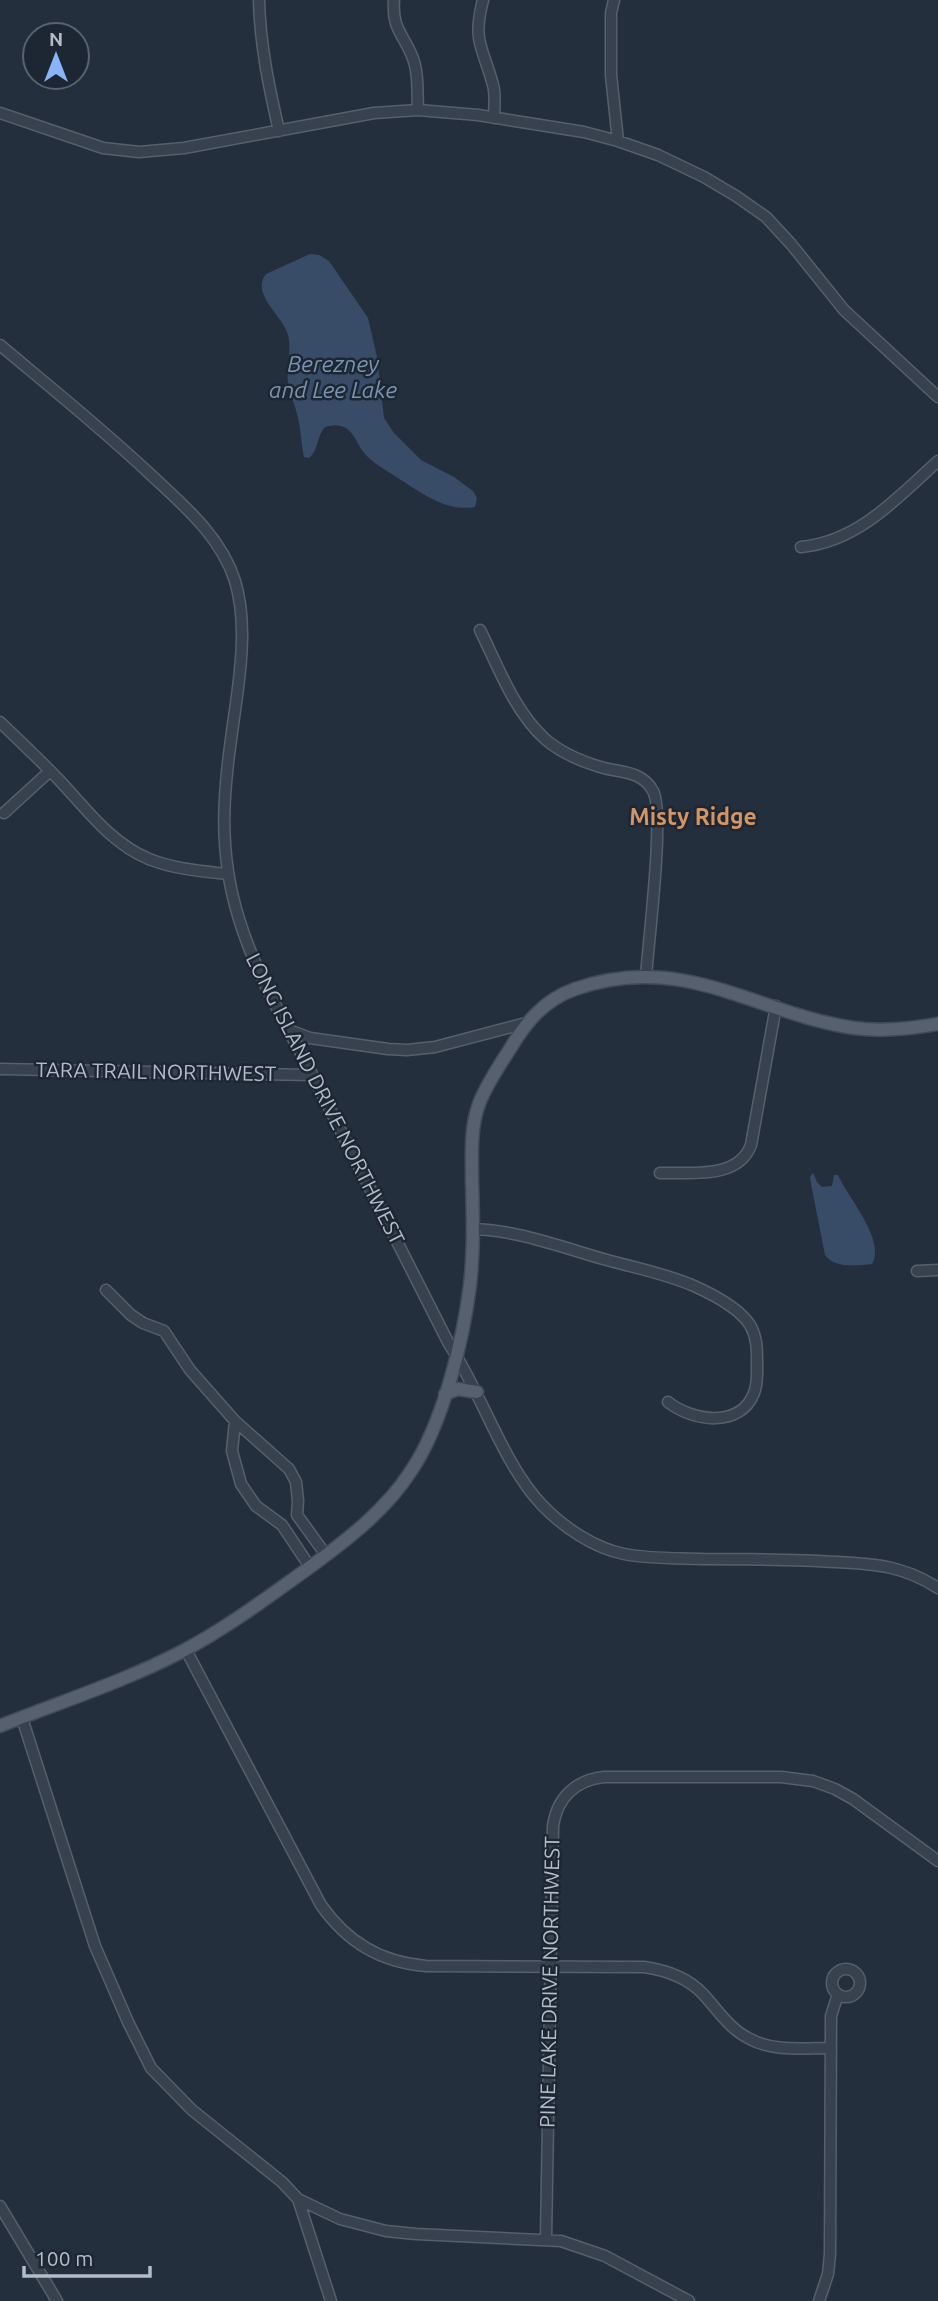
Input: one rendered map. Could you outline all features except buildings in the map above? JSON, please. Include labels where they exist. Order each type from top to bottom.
[{"type":"main road","points":[[0,1727],[186,1650],[251,1610],[361,1527],[411,1472],[429,1438],[445,1394],[470,1287],[473,1229],[472,1138],[478,1106],[526,1023],[548,1003],[575,989],[646,977],[689,980],[814,1018],[863,1029],[895,1030],[938,1024]]},
{"type":"main road","points":[[445,1394],[458,1389],[477,1392]]},
{"type":"street","points":[[259,0],[259,29],[265,73],[279,131]]},
{"type":"street","points":[[394,0],[395,26],[415,66],[418,110]]},
{"type":"street","points":[[483,0],[477,28],[478,40],[493,84],[494,118]]},
{"type":"street","points":[[614,0],[611,13],[611,75],[618,141]]},
{"type":"street","points":[[0,113],[103,148],[139,152],[184,148],[374,113],[418,110],[494,118],[584,132],[618,141],[658,155],[704,177],[766,217],[844,310],[938,397]]},
{"type":"street","name":"LONG ISLAND DRIVE NORTHWEST","points":[[0,345],[169,491],[204,527],[228,562],[238,596],[242,646],[223,804],[223,839],[227,874],[251,955],[515,1469],[528,1489],[558,1520],[575,1533],[623,1554],[653,1558],[812,1560],[891,1566],[938,1588]]},
{"type":"street","points":[[801,547],[831,542],[861,527],[938,461]]},
{"type":"street","points":[[480,630],[521,710],[546,739],[580,761],[635,775],[646,782],[653,792],[658,818],[646,977]]},
{"type":"street","points":[[0,722],[104,829],[125,846],[166,865],[227,874]]},
{"type":"street","points":[[4,813],[50,771]]},
{"type":"street","points":[[660,1173],[722,1170],[734,1166],[744,1157],[751,1144],[776,1006]]},
{"type":"street","points":[[289,1030],[310,1038],[407,1050],[435,1047],[526,1023]]},
{"type":"street","name":"TARA TRAIL NORTHWEST","points":[[0,1069],[312,1075]]},
{"type":"street","points":[[473,1229],[512,1233],[680,1280],[708,1293],[742,1316],[752,1329],[757,1345],[757,1385],[748,1405],[732,1416],[707,1418],[686,1414],[668,1402]]},
{"type":"street","points":[[917,1271],[938,1270]]},
{"type":"street","points":[[106,1290],[131,1315],[164,1331],[190,1370],[235,1421],[289,1469],[296,1482],[297,1515],[326,1555]]},
{"type":"street","points":[[235,1421],[232,1451],[241,1484],[256,1506],[282,1525],[310,1567]]},
{"type":"street","points":[[282,1525],[297,1515]]},
{"type":"street","points":[[186,1650],[321,1905],[346,1935],[375,1954],[408,1964],[659,1969],[694,1986],[728,2024],[751,2040],[780,2048],[831,2048]]},
{"type":"street","points":[[22,1718],[95,1946],[143,2055],[161,2080],[192,2110],[282,2182],[298,2199],[340,2219],[386,2231],[546,2239],[591,2249],[690,2301]]},
{"type":"street","name":"PINE LAKE DRIVE NORTHWEST","points":[[546,2239],[554,1816],[568,1791],[595,1778],[781,1777],[813,1781],[853,1799],[938,1861]]},
{"type":"street","points":[[819,2301],[828,2274],[830,2254],[831,2016],[838,1994]]},
{"type":"street","points":[[298,2199],[331,2301]]},
{"type":"street","points":[[0,2206],[57,2301]]},
{"type":"water","name":"Berezney and Lee Lake","points":[[310,254],[319,255],[329,261],[368,318],[377,357],[384,418],[394,433],[421,460],[454,477],[473,491],[477,498],[475,507],[455,507],[418,491],[373,461],[349,431],[341,426],[325,427],[312,455],[309,458],[304,457],[298,419],[288,383],[288,335],[265,297],[262,282],[266,274]]},
{"type":"water","points":[[813,1173],[822,1187],[832,1186],[834,1175],[838,1175],[870,1231],[875,1254],[872,1264],[840,1264],[825,1255],[811,1184],[810,1177]]},
{"type":"district","name":"Misty Ridge","points":[[693,817]]}]
